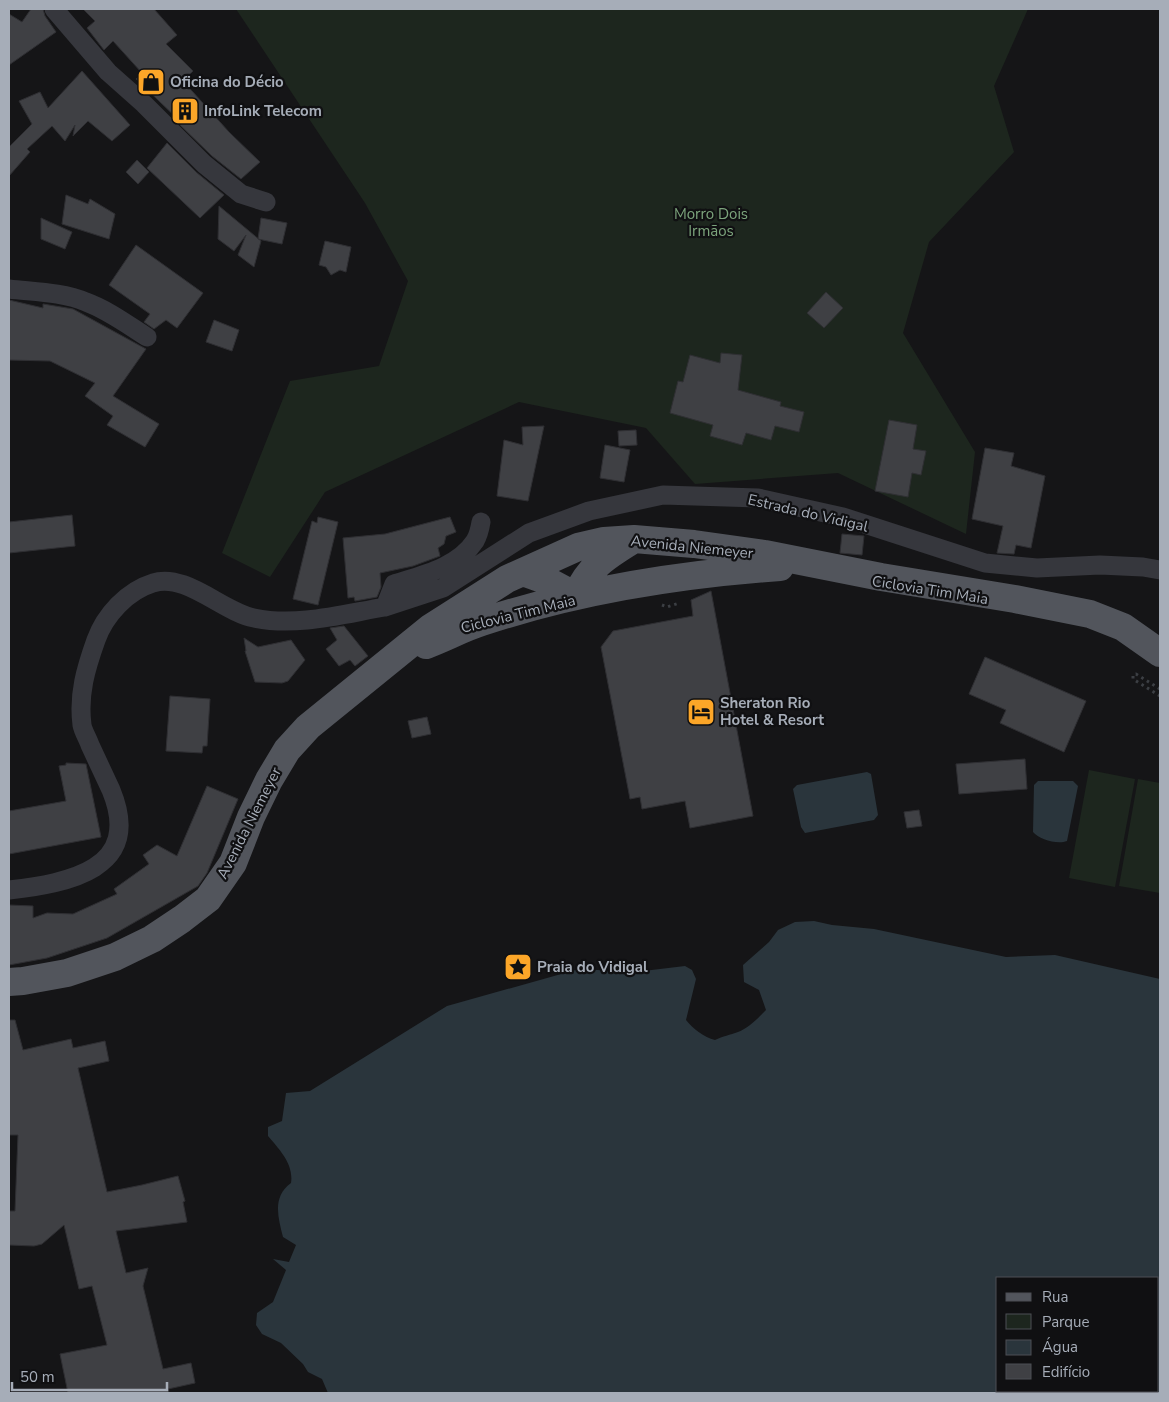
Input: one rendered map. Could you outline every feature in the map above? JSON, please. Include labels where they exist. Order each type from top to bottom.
[{"type":"main road","name":"Avenida Niemeyer","points":[[9,982],[67,973],[115,957],[152,938],[182,919],[208,899],[232,863],[269,780],[287,750],[308,727],[430,628],[507,579],[578,547],[604,541],[634,539],[694,544],[765,554],[1032,602],[1090,614],[1123,628],[1160,653]]},
{"type":"main road","points":[[524,572],[548,581],[576,596],[583,581],[593,568],[605,557],[634,539]]},
{"type":"main road","name":"Avenida Niemeyer","points":[[388,662],[480,623],[531,607],[576,596],[668,580],[752,569],[819,565]]},
{"type":"street","points":[[54,9],[108,72],[144,104],[204,164],[241,194],[266,202]]},
{"type":"street","points":[[9,289],[59,294],[86,301],[147,337]]},
{"type":"street","name":"Estrada do Vidigal","points":[[9,890],[45,886],[79,876],[103,862],[115,844],[120,830],[118,811],[82,726],[81,697],[84,675],[100,630],[116,607],[140,588],[154,582],[171,581],[193,589],[253,618],[281,621],[304,620],[385,607],[443,588],[529,533],[589,511],[663,495],[758,498],[843,517],[985,563],[1037,568],[1100,565],[1143,567],[1160,570]]},
{"type":"street","points":[[385,607],[394,584],[437,570],[465,554],[476,539],[481,522]]},
{"type":"path","points":[[659,605],[667,607],[677,605],[682,601]]},
{"type":"path","points":[[1160,689],[1136,674],[1132,677],[1160,696]]},
{"type":"green space","name":"Morro Dois Irmãos","points":[[236,9],[1028,9],[994,86],[1014,152],[929,242],[903,333],[975,452],[966,534],[838,473],[695,484],[646,428],[519,402],[325,492],[270,577],[222,553],[290,381],[379,366],[408,281],[365,203]]},
{"type":"green space","points":[[1089,770],[1135,779],[1115,887],[1069,878]]},
{"type":"green space","points":[[1138,779],[1160,783],[1160,893],[1119,886]]},
{"type":"water","points":[[867,772],[871,774],[878,815],[874,820],[805,833],[801,827],[793,789],[797,785]]},
{"type":"water","points":[[1038,781],[1073,781],[1078,786],[1067,841],[1048,841],[1033,832],[1034,785]]},
{"type":"water","points":[[814,921],[832,925],[874,929],[1006,957],[1055,955],[1160,979],[1160,1393],[328,1393],[322,1379],[308,1372],[303,1364],[281,1343],[262,1334],[256,1325],[257,1313],[273,1302],[286,1270],[273,1259],[289,1262],[296,1245],[283,1237],[278,1215],[281,1195],[291,1183],[290,1169],[285,1157],[268,1136],[268,1127],[282,1121],[286,1093],[310,1091],[447,1006],[579,969],[635,972],[685,966],[692,970],[696,979],[686,1020],[699,1032],[715,1040],[746,1028],[766,1010],[759,990],[744,982],[743,965],[769,942],[778,930],[795,922]]},
{"type":"building","points":[[31,9],[43,9],[45,16],[56,32],[9,65],[9,14],[22,22]]},
{"type":"building","points":[[83,9],[154,9],[177,35],[166,44],[193,71],[183,81],[229,132],[260,162],[241,179],[212,156],[180,125],[182,123],[136,79],[142,73],[113,41],[104,50],[87,28],[95,21]]},
{"type":"building","points":[[82,71],[130,125],[112,141],[88,121],[73,136],[75,125],[65,141],[52,126],[27,149],[30,152],[9,176],[9,147],[32,124],[19,101],[40,92],[48,108]]},
{"type":"building","points":[[167,143],[196,172],[224,195],[200,218],[147,168]]},
{"type":"building","points":[[137,160],[149,172],[138,184],[126,172]]},
{"type":"building","points":[[66,195],[88,204],[90,199],[115,214],[109,239],[62,224]]},
{"type":"building","points":[[219,206],[261,241],[254,267],[238,255],[246,235],[234,251],[218,239]]},
{"type":"building","points":[[41,218],[72,232],[65,249],[41,239]]},
{"type":"building","points":[[261,218],[287,223],[282,244],[258,239]]},
{"type":"building","points":[[325,241],[351,247],[346,272],[340,270],[331,275],[326,267],[319,265]]},
{"type":"building","points":[[136,245],[203,293],[177,328],[166,320],[154,329],[144,322],[150,314],[109,285]]},
{"type":"building","points":[[826,292],[843,308],[824,328],[807,313]]},
{"type":"building","points":[[9,300],[43,308],[43,304],[73,309],[146,349],[113,396],[159,424],[145,447],[107,425],[113,416],[85,396],[95,383],[50,361],[9,360]]},
{"type":"building","points":[[214,320],[239,330],[232,351],[206,342]]},
{"type":"building","points":[[721,353],[742,355],[738,390],[781,402],[780,406],[804,412],[799,432],[775,426],[771,440],[746,433],[742,445],[710,436],[713,425],[670,413],[678,381],[683,382],[690,355],[720,363]]},
{"type":"building","points":[[889,420],[917,425],[913,449],[926,451],[921,475],[912,473],[908,497],[875,491]]},
{"type":"building","points":[[544,426],[528,501],[497,496],[504,440],[523,445],[522,427]]},
{"type":"building","points":[[636,430],[637,445],[619,446],[618,431]]},
{"type":"building","points":[[605,445],[630,450],[624,482],[600,478]]},
{"type":"building","points":[[985,448],[1014,453],[1011,466],[1045,476],[1031,548],[1016,545],[1014,554],[997,553],[1003,526],[972,519]]},
{"type":"building","points":[[72,515],[75,546],[9,553],[9,522]]},
{"type":"building","points":[[318,517],[338,522],[318,605],[293,599],[312,521],[317,523]]},
{"type":"building","points":[[450,517],[456,532],[446,536],[444,544],[438,548],[440,556],[413,566],[380,573],[381,587],[377,597],[355,601],[354,597],[348,598],[343,538],[385,534]]},
{"type":"building","points":[[842,534],[864,536],[862,555],[840,553]]},
{"type":"building","points":[[711,591],[753,816],[690,828],[685,801],[642,809],[640,797],[630,799],[601,647],[613,631],[693,616],[691,600]]},
{"type":"building","points":[[344,626],[368,656],[355,666],[350,660],[339,666],[326,649],[337,640],[330,628]]},
{"type":"building","points":[[244,638],[258,647],[291,640],[305,660],[288,681],[282,683],[255,682],[245,651]]},
{"type":"building","points":[[985,657],[1086,701],[1064,752],[1000,723],[1006,710],[969,694]]},
{"type":"building","points":[[170,696],[210,699],[207,746],[203,746],[202,753],[166,751]]},
{"type":"building","points":[[427,717],[431,734],[412,738],[408,721]]},
{"type":"building","points":[[1025,759],[1027,789],[959,794],[956,764]]},
{"type":"building","points":[[66,763],[86,764],[101,837],[9,854],[9,811],[66,801],[59,766],[66,765]]},
{"type":"building","points":[[207,786],[238,799],[207,873],[198,886],[107,938],[47,958],[9,965],[9,905],[33,906],[33,918],[47,913],[73,914],[117,894],[114,889],[149,864],[143,855],[157,845],[177,856]]},
{"type":"building","points":[[919,810],[922,826],[907,828],[904,812]]},
{"type":"building","points":[[9,1020],[15,1020],[23,1050],[71,1039],[73,1048],[105,1041],[109,1061],[78,1068],[107,1192],[178,1176],[185,1201],[183,1202],[187,1222],[116,1231],[126,1273],[148,1268],[143,1286],[163,1369],[191,1363],[195,1383],[168,1389],[169,1393],[68,1393],[60,1354],[107,1345],[92,1286],[79,1289],[64,1225],[42,1244],[34,1246],[9,1245],[9,1211],[15,1211],[18,1135],[9,1135]]},
{"type":"place","name":"Oficina do Décio","points":[[151,82]]},
{"type":"place","name":"InfoLink Telecom","points":[[185,111]]},
{"type":"place","name":"Sheraton Rio Hotel & Resort","points":[[701,712]]},
{"type":"place","name":"Praia do Vidigal","points":[[518,967]]}]
